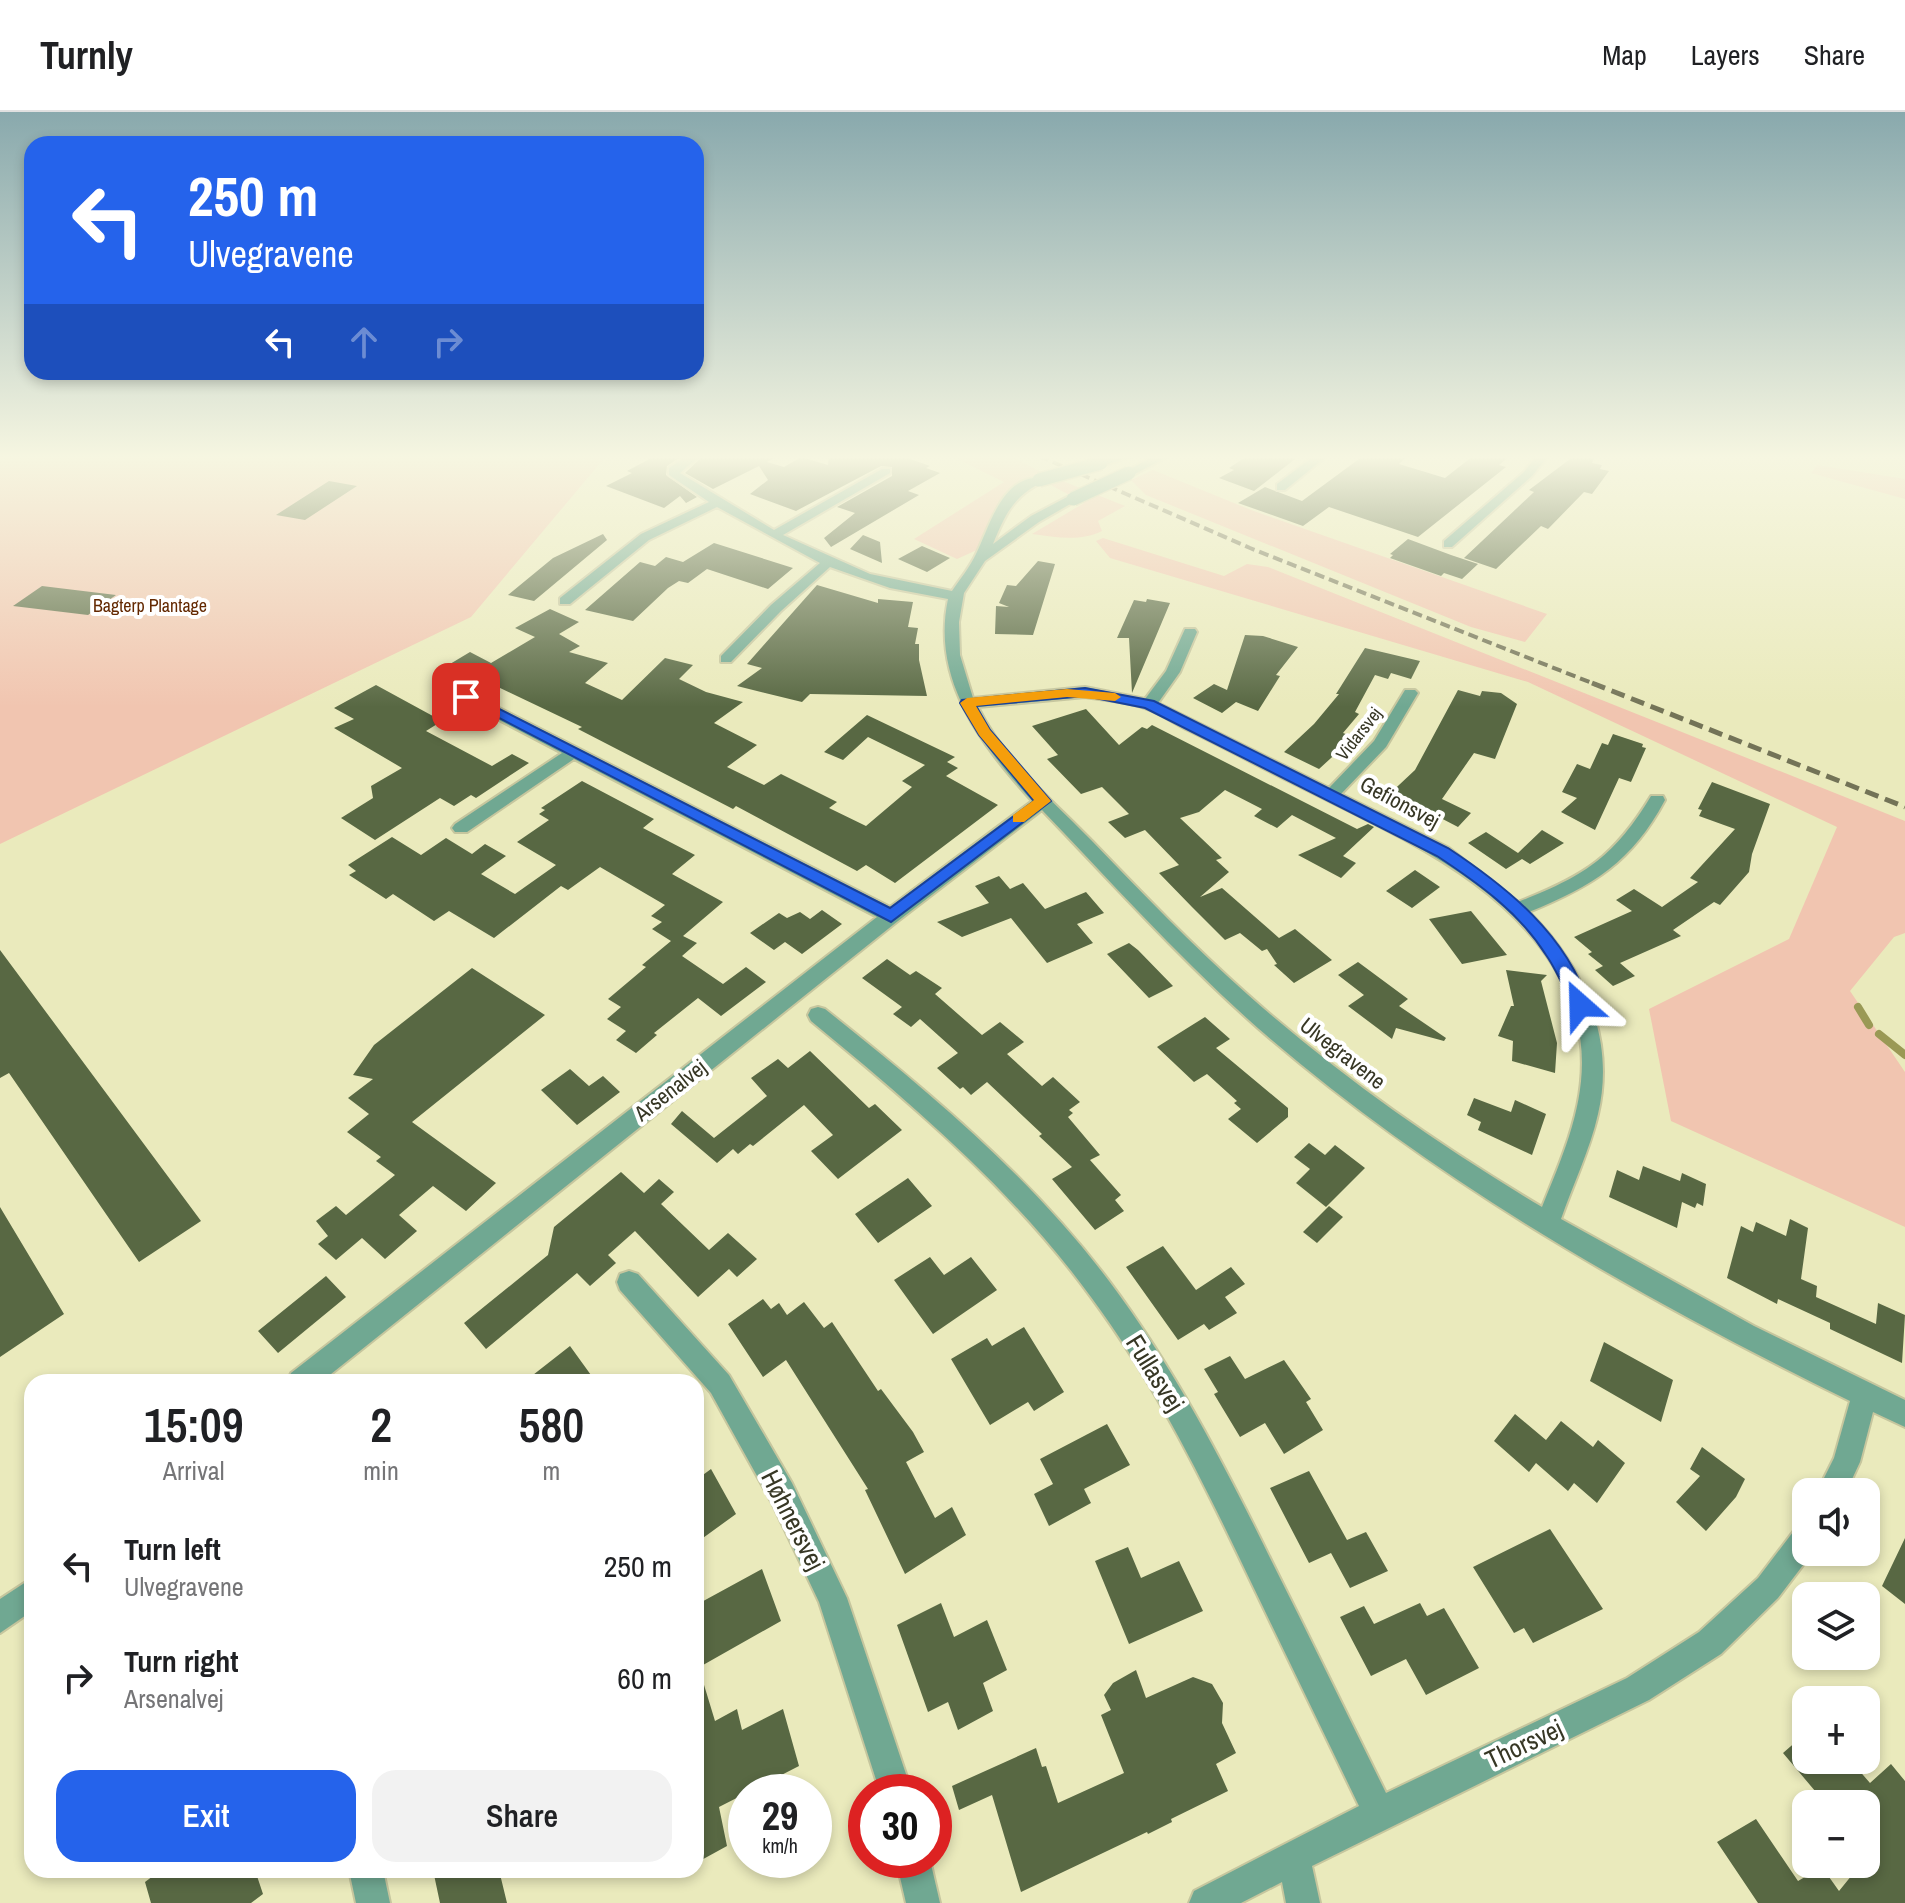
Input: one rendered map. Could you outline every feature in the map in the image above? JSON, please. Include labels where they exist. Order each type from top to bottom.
[{"type":"street","points":[[565,601],[642,540]]},
{"type":"street","points":[[784,540],[830,561],[896,585],[956,596]]},
{"type":"street","name":"Ulvegravene","points":[[988,540],[980,561],[956,596],[950,634],[952,659],[967,703],[984,732],[1043,801],[1169,933],[1295,1047],[1397,1125],[1547,1224],[1677,1299],[1905,1414]]},
{"type":"street","name":"Ulvegravene","points":[[980,561],[1008,540]]},
{"type":"street","points":[[1448,544],[1453,540]]},
{"type":"street","points":[[726,659],[766,615],[830,561]]},
{"type":"street","points":[[1149,704],[1173,672],[1190,632]]},
{"type":"street","points":[[439,683],[891,916]]},
{"type":"street","name":"Gefionsvej","points":[[967,703],[1085,692],[1149,704],[1443,852],[1483,878],[1519,909],[1551,947],[1576,989],[1590,1034],[1593,1079],[1583,1124],[1547,1224]]},
{"type":"street","name":"Vidarsvej","points":[[1332,794],[1380,744],[1410,693]]},
{"type":"street","points":[[461,828],[574,752]]},
{"type":"street","points":[[1519,909],[1563,892],[1616,858],[1645,826],[1657,800]]},
{"type":"street","name":"Arsenalvej","points":[[310,1374],[891,916],[1043,801]]},
{"type":"street","name":"Fullasvej","points":[[818,1015],[886,1069],[983,1159],[1070,1250],[1137,1340],[1206,1457],[1379,1813]]},
{"type":"street","name":"Høhnersvej","points":[[629,1282],[720,1384],[782,1493],[832,1598],[890,1774]]},
{"type":"street","points":[[1838,1478],[1846,1462],[1865,1395]]},
{"type":"street","name":"Thorsvej","points":[[1206,1903],[1379,1813],[1638,1689],[1710,1643],[1768,1588],[1792,1556]]},
{"type":"street","points":[[0,1618],[24,1599]]},
{"type":"street","points":[[1294,1857],[1303,1903]]},
{"type":"street","points":[[368,1878],[373,1903]]},
{"type":"street","points":[[917,1878],[923,1903]]},
{"type":"green space","name":"Bagterp Plantage","points":[[0,540],[536,540],[471,617],[0,844]]},
{"type":"green space","points":[[915,540],[983,540],[979,549],[957,559]]},
{"type":"green space","points":[[1108,540],[1224,576],[1247,564],[1268,567],[1905,821],[1905,933],[1894,937],[1850,991],[1905,1072],[1905,1227],[1671,1121],[1649,1009],[1789,939],[1837,827],[1528,682],[1110,558],[1096,541]]},
{"type":"green space","points":[[1256,540],[1335,540],[1547,614],[1525,642],[1471,627]]},
{"type":"building","points":[[591,540],[607,540],[534,601],[508,595],[553,558]]},
{"type":"building","points":[[825,540],[844,540],[831,547]]},
{"type":"building","points":[[859,540],[880,542],[882,563],[850,549]]},
{"type":"building","points":[[1410,540],[1478,564],[1462,579],[1444,573],[1441,576],[1390,558],[1393,555],[1390,554]]},
{"type":"building","points":[[1484,540],[1527,540],[1496,569],[1464,558]]},
{"type":"building","points":[[714,543],[793,568],[768,589],[707,569],[688,583],[679,581],[668,588],[633,621],[585,610],[640,562],[655,566],[666,557],[683,562]]},
{"type":"building","points":[[922,546],[950,558],[927,572],[898,559]]},
{"type":"building","points":[[1038,561],[1055,564],[1033,635],[995,634],[996,606],[1009,607],[999,603],[1007,585],[1016,586]]},
{"type":"building","points":[[817,585],[878,603],[878,599],[913,602],[908,627],[918,628],[915,644],[919,644],[919,660],[927,696],[810,694],[802,702],[737,686],[762,668],[747,664]]},
{"type":"building","points":[[42,586],[116,595],[88,615],[13,606]]},
{"type":"building","points":[[1147,599],[1170,603],[1132,693],[1129,638],[1117,638],[1134,600],[1146,602]]},
{"type":"building","points":[[550,609],[579,622],[559,634],[580,646],[569,652],[608,663],[585,683],[622,700],[665,658],[693,665],[679,679],[706,692],[743,702],[714,723],[757,745],[727,767],[764,785],[781,774],[837,802],[829,808],[866,826],[912,787],[902,781],[925,765],[868,737],[843,760],[824,752],[867,715],[955,757],[947,762],[958,768],[946,776],[998,805],[895,883],[866,865],[857,871],[736,806],[733,809],[578,729],[582,727],[450,664],[470,652],[491,663],[535,637],[515,628]]},
{"type":"building","points":[[1245,635],[1263,636],[1298,647],[1276,675],[1280,676],[1258,711],[1236,702],[1222,713],[1193,698],[1214,684],[1227,690]]},
{"type":"building","points":[[1365,648],[1420,661],[1411,679],[1391,673],[1388,679],[1375,675],[1355,712],[1359,714],[1343,733],[1354,737],[1319,769],[1284,752],[1314,724],[1339,694],[1336,694]]},
{"type":"building","points":[[376,685],[442,721],[426,731],[492,766],[512,754],[529,763],[476,798],[471,795],[454,806],[440,798],[375,840],[341,818],[373,798],[371,786],[402,768],[334,728],[354,719],[334,708]]},
{"type":"building","points":[[1458,690],[1480,696],[1482,691],[1501,693],[1517,704],[1495,759],[1474,753],[1442,799],[1471,813],[1458,827],[1433,814],[1426,821],[1383,800],[1415,770]]},
{"type":"building","points":[[1086,709],[1119,745],[1142,727],[1147,729],[1152,725],[1357,829],[1368,824],[1374,827],[1343,856],[1356,863],[1341,878],[1298,855],[1336,838],[1292,815],[1277,828],[1254,816],[1262,809],[1225,790],[1199,812],[1180,818],[1222,858],[1216,860],[1229,872],[1200,897],[1222,888],[1279,938],[1295,929],[1332,960],[1294,983],[1274,965],[1277,964],[1267,949],[1262,951],[1240,933],[1225,940],[1192,907],[1159,873],[1179,865],[1145,830],[1125,838],[1108,822],[1129,814],[1102,787],[1081,794],[1047,759],[1058,755],[1032,726]]},
{"type":"building","points":[[1613,734],[1643,744],[1642,747],[1646,748],[1631,782],[1619,778],[1595,830],[1561,812],[1577,798],[1562,792],[1577,764],[1590,769],[1602,743],[1608,745]]},
{"type":"building","points":[[582,781],[654,819],[643,828],[695,855],[672,874],[723,902],[683,936],[697,943],[682,956],[723,984],[746,967],[766,982],[721,1016],[698,998],[654,1033],[657,1035],[636,1053],[616,1040],[626,1031],[607,1019],[621,1007],[608,999],[671,941],[652,929],[662,922],[651,916],[665,905],[600,867],[568,890],[561,886],[494,938],[449,911],[434,921],[393,894],[386,899],[349,875],[356,871],[348,865],[392,837],[421,855],[446,838],[472,854],[485,844],[506,856],[481,874],[515,894],[556,865],[517,842],[549,820],[539,814],[545,810],[541,808]]},
{"type":"building","points":[[1712,782],[1770,804],[1752,854],[1749,872],[1720,905],[1714,902],[1673,930],[1681,936],[1620,963],[1635,976],[1613,986],[1595,970],[1603,966],[1588,954],[1592,952],[1574,937],[1632,911],[1616,900],[1634,889],[1662,907],[1698,882],[1690,878],[1735,829],[1699,816],[1702,810],[1698,809]]},
{"type":"building","points":[[1542,830],[1564,843],[1530,864],[1522,859],[1506,869],[1468,843],[1486,832],[1518,853]]},
{"type":"building","points":[[1415,870],[1440,887],[1412,908],[1386,891]]},
{"type":"building","points":[[999,876],[1010,889],[1023,883],[1045,909],[1086,892],[1104,913],[1077,924],[1093,943],[1047,963],[1011,918],[962,937],[937,922],[989,903],[975,886]]},
{"type":"building","points":[[822,910],[842,924],[802,954],[785,942],[774,950],[750,933],[779,913],[787,918],[800,912],[810,919]]},
{"type":"building","points":[[1471,911],[1507,955],[1462,964],[1429,919]]},
{"type":"building","points":[[1129,943],[1173,986],[1149,998],[1107,954]]},
{"type":"building","points":[[0,950],[201,1221],[139,1262],[9,1073],[0,1078]]},
{"type":"building","points":[[887,959],[910,975],[916,971],[942,988],[935,994],[982,1035],[1000,1022],[1024,1042],[1007,1054],[1042,1086],[1053,1077],[1080,1102],[1069,1110],[1073,1113],[1068,1117],[1100,1155],[1090,1160],[1121,1195],[1115,1200],[1124,1211],[1095,1230],[1052,1179],[1072,1167],[1039,1136],[1042,1134],[987,1082],[971,1095],[937,1068],[958,1053],[920,1019],[911,1027],[893,1014],[902,1007],[862,978]]},
{"type":"building","points":[[1358,962],[1408,999],[1399,1006],[1446,1038],[1444,1041],[1396,1028],[1392,1039],[1348,1006],[1364,995],[1338,975]]},
{"type":"building","points":[[472,968],[545,1015],[412,1122],[496,1183],[466,1211],[433,1186],[399,1215],[417,1231],[385,1259],[362,1238],[336,1260],[318,1244],[328,1236],[316,1221],[336,1206],[346,1215],[395,1175],[376,1161],[381,1157],[347,1132],[369,1114],[348,1098],[373,1079],[353,1075],[374,1045]]},
{"type":"building","points":[[1506,970],[1547,975],[1541,981],[1557,1043],[1555,1073],[1512,1061],[1513,1041],[1498,1036],[1511,1006],[1514,1006]]},
{"type":"building","points":[[1205,1017],[1230,1039],[1216,1048],[1288,1108],[1288,1117],[1257,1143],[1228,1119],[1241,1109],[1234,1103],[1237,1101],[1207,1074],[1194,1082],[1157,1047]]},
{"type":"building","points":[[810,1051],[869,1108],[875,1104],[902,1130],[838,1179],[811,1151],[833,1135],[804,1105],[753,1146],[750,1144],[738,1154],[733,1149],[717,1163],[671,1124],[682,1111],[714,1138],[767,1096],[751,1078],[778,1059],[788,1068]]},
{"type":"building","points":[[570,1069],[589,1086],[603,1076],[620,1092],[577,1125],[541,1090]]},
{"type":"building","points":[[1474,1098],[1511,1112],[1515,1100],[1546,1114],[1532,1155],[1478,1130],[1481,1122],[1467,1115]]},
{"type":"building","points":[[1309,1143],[1325,1155],[1335,1145],[1365,1168],[1326,1207],[1296,1183],[1310,1169],[1294,1157]]},
{"type":"building","points":[[1643,1166],[1680,1181],[1682,1173],[1706,1184],[1703,1206],[1697,1203],[1695,1208],[1682,1202],[1677,1228],[1609,1197],[1617,1170],[1639,1180]]},
{"type":"building","points":[[621,1172],[644,1193],[659,1179],[674,1192],[661,1204],[709,1250],[728,1233],[757,1259],[737,1277],[729,1269],[698,1297],[635,1231],[608,1255],[616,1263],[590,1286],[577,1273],[486,1349],[464,1323],[548,1255],[554,1227]]},
{"type":"building","points":[[908,1178],[932,1206],[878,1243],[855,1214]]},
{"type":"building","points":[[1329,1206],[1343,1217],[1317,1243],[1303,1232]]},
{"type":"building","points":[[0,1207],[64,1314],[0,1357]]},
{"type":"building","points":[[1790,1219],[1808,1228],[1801,1279],[1817,1286],[1816,1297],[1876,1324],[1878,1303],[1905,1315],[1902,1363],[1830,1329],[1830,1323],[1778,1299],[1777,1304],[1727,1278],[1741,1226],[1753,1232],[1756,1222],[1786,1236]]},
{"type":"building","points":[[1163,1246],[1196,1290],[1231,1267],[1245,1284],[1225,1297],[1237,1313],[1209,1330],[1204,1324],[1178,1340],[1126,1267]]},
{"type":"building","points":[[930,1257],[944,1275],[971,1257],[997,1290],[933,1334],[894,1280]]},
{"type":"building","points":[[326,1276],[346,1297],[278,1353],[258,1331]]},
{"type":"building","points":[[763,1299],[771,1309],[779,1303],[787,1315],[804,1302],[824,1328],[832,1322],[878,1391],[881,1389],[913,1432],[924,1452],[906,1462],[935,1518],[952,1507],[966,1535],[905,1574],[865,1490],[868,1489],[786,1360],[763,1377],[728,1324]]},
{"type":"building","points":[[1024,1327],[1064,1392],[1034,1411],[1028,1402],[990,1425],[951,1359],[987,1338],[992,1346]]},
{"type":"building","points":[[1604,1342],[1673,1380],[1661,1422],[1590,1381]]},
{"type":"building","points":[[570,1346],[590,1374],[534,1374]]},
{"type":"building","points":[[1230,1356],[1245,1379],[1284,1360],[1311,1399],[1306,1402],[1323,1430],[1284,1454],[1265,1423],[1240,1437],[1214,1394],[1218,1392],[1204,1369]]},
{"type":"building","points":[[1515,1414],[1546,1440],[1561,1421],[1593,1447],[1598,1440],[1625,1463],[1597,1503],[1574,1483],[1568,1491],[1536,1463],[1529,1472],[1494,1441]]},
{"type":"building","points":[[1107,1424],[1130,1465],[1084,1489],[1091,1503],[1049,1526],[1034,1494],[1053,1484],[1040,1459]]},
{"type":"building","points":[[1702,1447],[1745,1479],[1736,1497],[1706,1531],[1676,1502],[1700,1476],[1690,1469]]},
{"type":"building","points":[[711,1469],[736,1514],[704,1537],[704,1474]]},
{"type":"building","points":[[1309,1471],[1347,1540],[1366,1532],[1388,1571],[1350,1588],[1331,1553],[1309,1563],[1270,1488]]},
{"type":"building","points":[[1550,1529],[1603,1609],[1533,1643],[1524,1628],[1514,1633],[1473,1567]]},
{"type":"building","points":[[1905,1538],[1905,1604],[1882,1586]]},
{"type":"building","points":[[1128,1547],[1141,1578],[1179,1561],[1203,1611],[1129,1644],[1095,1561]]},
{"type":"building","points":[[762,1569],[781,1621],[704,1664],[704,1601]]},
{"type":"building","points":[[941,1603],[954,1637],[987,1620],[1007,1670],[983,1683],[993,1711],[958,1730],[948,1702],[928,1712],[897,1625]]},
{"type":"building","points":[[1420,1603],[1427,1616],[1444,1608],[1479,1668],[1426,1695],[1406,1659],[1371,1676],[1340,1617],[1364,1606],[1374,1624]]},
{"type":"building","points":[[1136,1670],[1146,1698],[1193,1677],[1212,1684],[1223,1703],[1222,1723],[1236,1753],[1216,1764],[1228,1791],[1148,1834],[1021,1892],[992,1795],[959,1810],[952,1786],[1036,1748],[1042,1767],[1046,1766],[1058,1803],[1124,1773],[1101,1715],[1111,1710],[1104,1695],[1113,1683]]},
{"type":"building","points":[[704,1685],[715,1721],[737,1709],[742,1730],[783,1709],[799,1766],[783,1774],[728,1774],[728,1802],[719,1807],[727,1846],[704,1859]]},
{"type":"building","points":[[1792,1745],[1792,1764],[1783,1753]]},
{"type":"building","points":[[1891,1764],[1905,1781],[1905,1903],[1758,1903],[1717,1842],[1756,1819],[1792,1872],[1792,1878],[1798,1881],[1803,1878],[1830,1878],[1839,1891],[1850,1878],[1880,1878],[1880,1790],[1814,1790],[1801,1774],[1862,1774],[1870,1783]]},
{"type":"building","points":[[150,1878],[258,1878],[263,1894],[251,1903],[151,1903],[145,1882]]},
{"type":"building","points":[[435,1878],[501,1878],[507,1903],[440,1903]]},
{"type":"waterway","points":[[1858,1007],[1869,1025]]},
{"type":"waterway","points":[[1879,1034],[1905,1055]]},
{"type":"railway","points":[[1231,540],[1597,685]]},
{"type":"railway","points":[[1592,683],[1905,807]]},
{"type":"slow traffic","points":[[1019,818],[1043,801],[984,732],[967,703],[1085,692],[1115,697]]},
{"type":"route","points":[[466,697],[891,916],[1043,801],[984,732],[967,703],[1085,692],[1149,704],[1332,794],[1443,852],[1483,878],[1519,909],[1551,947],[1576,989],[1580,1005]]}]
